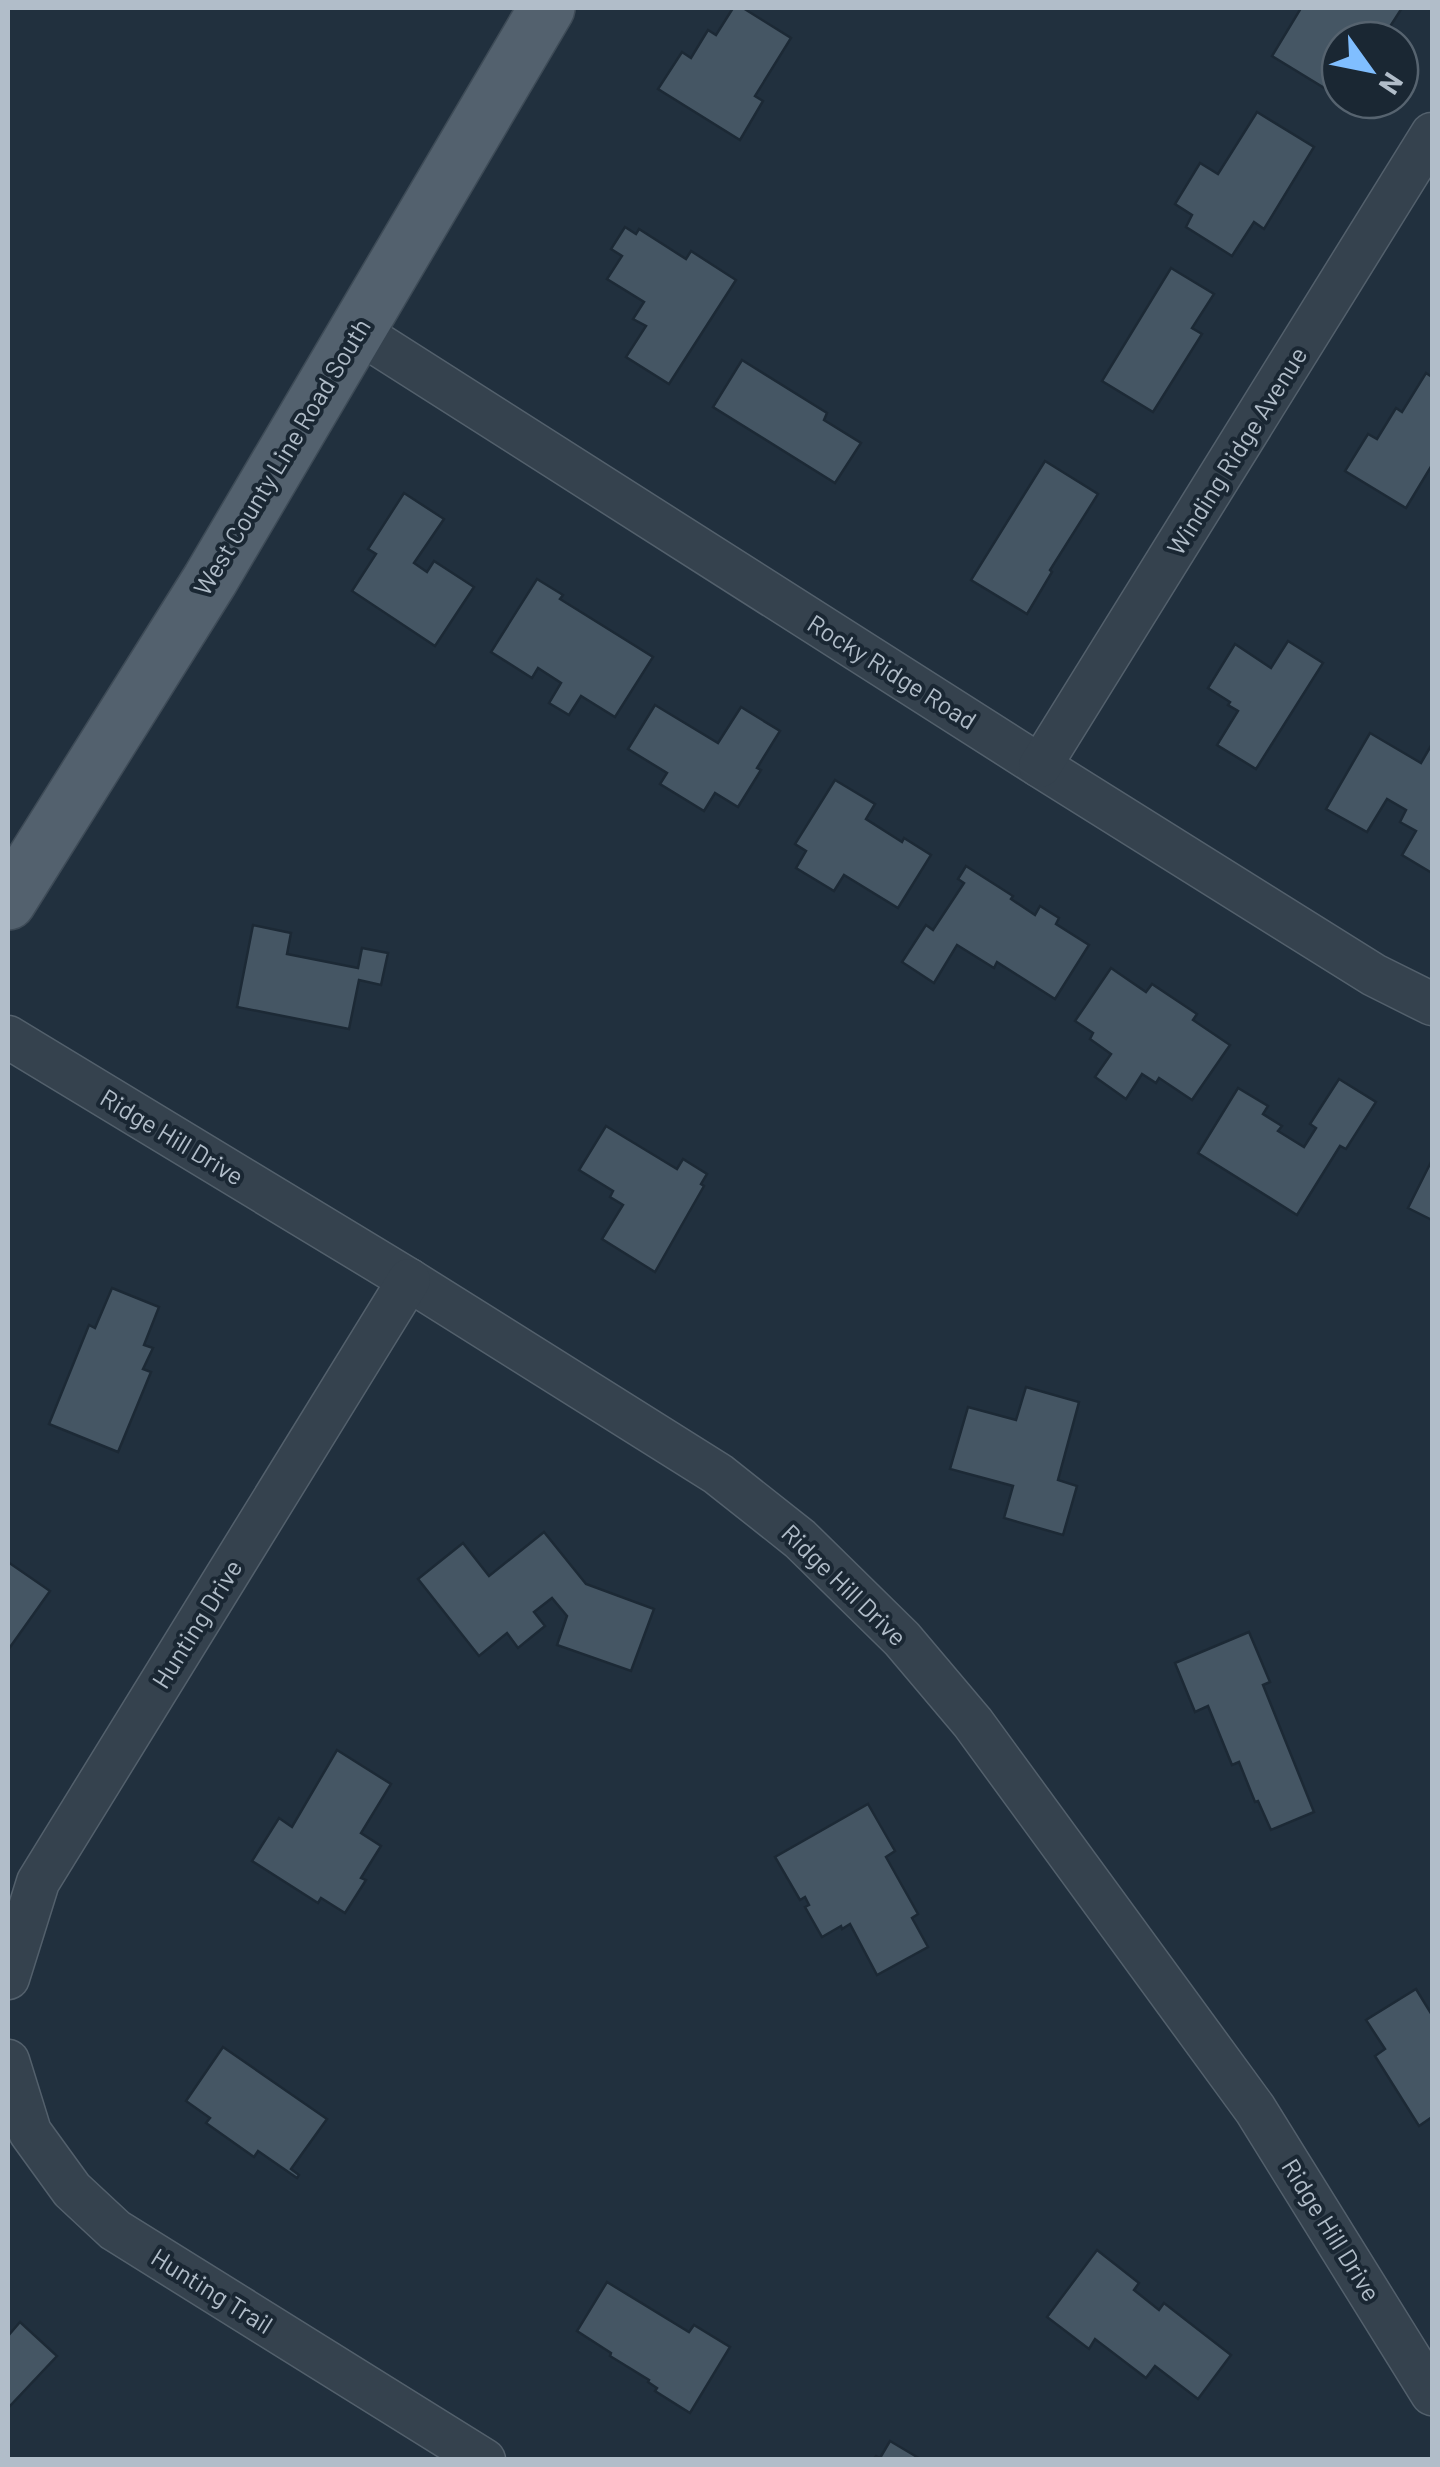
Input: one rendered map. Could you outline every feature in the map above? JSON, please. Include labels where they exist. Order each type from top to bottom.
[{"type":"main road","name":"West County Line Road South","points":[[8,902],[210,580],[547,8]]},
{"type":"street","name":"Winding Ridge Avenue","points":[[1040,766],[1432,134]]},
{"type":"street","name":"Rocky Ridge Road","points":[[357,332],[1374,975],[1432,1004]]},
{"type":"street","name":"Ridge Hill Drive","points":[[8,1037],[409,1280],[718,1474],[800,1539],[902,1639],[973,1723],[1255,2109],[1432,2394]]},
{"type":"street","name":"Hunting Drive","points":[[8,1978],[38,1882],[409,1280]]},
{"type":"street","name":"Hunting Trail","points":[[8,2060],[30,2132],[72,2190],[115,2230],[484,2460]]},
{"type":"building","points":[[733,8],[743,8],[791,38],[755,96],[763,101],[740,140],[658,89],[682,52],[691,58],[708,30],[716,35]]},
{"type":"building","points":[[1301,8],[1402,8],[1394,20],[1320,20],[1320,85],[1272,56]]},
{"type":"building","points":[[1257,112],[1314,147],[1264,229],[1254,222],[1232,256],[1186,227],[1192,215],[1175,204],[1200,163],[1218,174]]},
{"type":"building","points":[[625,227],[636,234],[639,229],[686,259],[691,251],[736,280],[669,384],[626,357],[646,326],[633,319],[644,302],[607,279],[622,256],[611,249]]},
{"type":"building","points":[[1171,268],[1214,294],[1192,328],[1202,334],[1153,412],[1102,381]]},
{"type":"building","points":[[742,360],[827,413],[824,420],[861,443],[835,483],[713,407]]},
{"type":"building","points":[[1426,373],[1432,377],[1432,465],[1406,508],[1345,471],[1368,434],[1377,439],[1396,408],[1402,412]]},
{"type":"building","points":[[1045,461],[1098,494],[1027,614],[971,580]]},
{"type":"building","points":[[404,493],[444,519],[414,563],[427,572],[434,561],[474,587],[435,646],[352,591],[376,554],[368,549]]},
{"type":"building","points":[[537,579],[563,595],[560,599],[653,657],[615,717],[581,696],[569,715],[549,703],[561,683],[538,668],[532,678],[491,652]]},
{"type":"building","points":[[1288,641],[1323,663],[1256,769],[1217,745],[1238,711],[1208,688],[1235,644],[1271,668]]},
{"type":"building","points":[[655,705],[718,743],[741,707],[780,731],[738,807],[715,793],[704,811],[660,784],[667,773],[628,749]]},
{"type":"building","points":[[1370,733],[1421,763],[1432,744],[1432,873],[1402,855],[1416,831],[1400,822],[1406,810],[1387,799],[1367,832],[1326,809]]},
{"type":"building","points":[[835,780],[875,804],[866,819],[931,855],[898,908],[844,875],[834,891],[796,868],[806,851],[795,844]]},
{"type":"building","points":[[966,866],[1035,915],[1040,906],[1059,918],[1056,924],[1089,945],[1055,999],[997,962],[994,968],[957,945],[934,983],[902,962],[926,925],[933,930],[964,883],[958,879]]},
{"type":"building","points":[[253,925],[291,933],[287,954],[358,968],[362,948],[388,953],[381,985],[359,980],[349,1029],[237,1007]]},
{"type":"building","points":[[1111,968],[1146,992],[1152,984],[1197,1014],[1193,1020],[1230,1045],[1192,1100],[1159,1078],[1156,1083],[1142,1074],[1126,1099],[1095,1077],[1111,1054],[1090,1039],[1093,1033],[1075,1021]]},
{"type":"building","points":[[1339,1079],[1376,1102],[1346,1149],[1340,1146],[1297,1215],[1198,1153],[1238,1088],[1268,1106],[1263,1114],[1282,1126],[1278,1131],[1304,1147],[1316,1128],[1310,1124]]},
{"type":"building","points":[[606,1126],[677,1169],[683,1159],[707,1174],[655,1272],[602,1239],[623,1205],[610,1197],[613,1191],[579,1170]]},
{"type":"building","points":[[1432,1160],[1432,1220],[1408,1208]]},
{"type":"building","points":[[112,1288],[159,1307],[144,1345],[153,1348],[143,1369],[151,1372],[118,1452],[49,1424],[89,1325],[95,1328]]},
{"type":"building","points":[[1026,1387],[1079,1402],[1058,1480],[1077,1486],[1063,1535],[1004,1518],[1013,1486],[950,1469],[968,1407],[1016,1420]]},
{"type":"building","points":[[544,1532],[586,1584],[654,1609],[631,1671],[557,1645],[567,1616],[552,1598],[534,1612],[545,1626],[518,1648],[507,1633],[479,1656],[418,1579],[463,1543],[489,1576]]},
{"type":"building","points":[[8,1562],[50,1591],[8,1650]]},
{"type":"building","points":[[1249,1632],[1270,1682],[1263,1685],[1314,1812],[1271,1830],[1239,1762],[1232,1765],[1208,1706],[1195,1712],[1175,1663]]},
{"type":"building","points":[[337,1750],[391,1784],[361,1833],[381,1846],[345,1913],[321,1898],[318,1903],[252,1861],[279,1818],[292,1827]]},
{"type":"building","points":[[868,1804],[895,1851],[886,1857],[918,1914],[912,1918],[928,1947],[877,1975],[850,1924],[822,1937],[805,1907],[809,1905],[805,1897],[800,1900],[775,1857]]},
{"type":"building","points":[[1416,1989],[1432,2015],[1432,2117],[1419,2126],[1375,2056],[1385,2049],[1366,2020]]},
{"type":"building","points":[[223,2047],[327,2119],[291,2169],[299,2175],[297,2178],[258,2151],[254,2157],[206,2123],[210,2118],[186,2101]]},
{"type":"building","points":[[1097,2250],[1139,2283],[1134,2290],[1159,2310],[1164,2303],[1231,2355],[1198,2399],[1155,2366],[1146,2378],[1095,2339],[1089,2349],[1047,2317]]},
{"type":"building","points":[[607,2282],[689,2332],[694,2325],[730,2347],[690,2413],[577,2331]]},
{"type":"building","points":[[20,2322],[57,2356],[8,2408],[8,2336]]},
{"type":"building","points":[[890,2441],[922,2460],[873,2460],[876,2456],[880,2458]]}]
